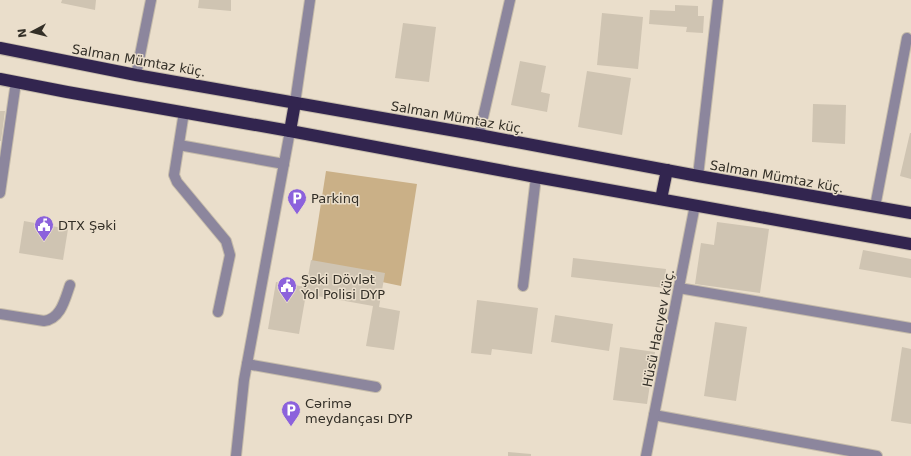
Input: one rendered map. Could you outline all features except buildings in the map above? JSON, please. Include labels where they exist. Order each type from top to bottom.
[{"type":"highway","name":"Salman Mümtaz küç.","points":[[0,48],[136,75],[911,213]]},
{"type":"highway","points":[[0,79],[911,244]]},
{"type":"highway","points":[[290,131],[296,103]]},
{"type":"highway","points":[[661,199],[667,170]]},
{"type":"street","points":[[136,75],[151,0]]},
{"type":"street","points":[[296,103],[310,0]]},
{"type":"street","points":[[479,135],[510,0]]},
{"type":"street","points":[[698,176],[718,0]]},
{"type":"street","points":[[876,207],[907,38]]},
{"type":"street","points":[[0,193],[16,82]]},
{"type":"street","points":[[184,112],[174,175],[177,182],[226,241],[230,255],[218,312]]},
{"type":"street","points":[[236,456],[244,380],[290,131]]},
{"type":"street","points":[[179,145],[284,164]]},
{"type":"street","points":[[523,286],[536,177]]},
{"type":"street","name":"Hüsü Hacıyev küç.","points":[[646,456],[695,205]]},
{"type":"street","points":[[0,314],[44,321],[49,320],[55,317],[60,311],[70,285]]},
{"type":"street","points":[[680,288],[911,328]]},
{"type":"street","points":[[247,364],[376,387]]},
{"type":"street","points":[[654,416],[877,456]]},
{"type":"shaded area","points":[[326,171],[417,184],[401,286],[311,267]]},
{"type":"place","name":"Parkinq","points":[[297,215]]},
{"type":"place","name":"DTX Şəki","points":[[44,242]]},
{"type":"place","name":"Şəki Dövlət Yol Polisi DYP","points":[[287,303]]},
{"type":"place","name":"Cərimə meydançası DYP","points":[[291,427]]}]
